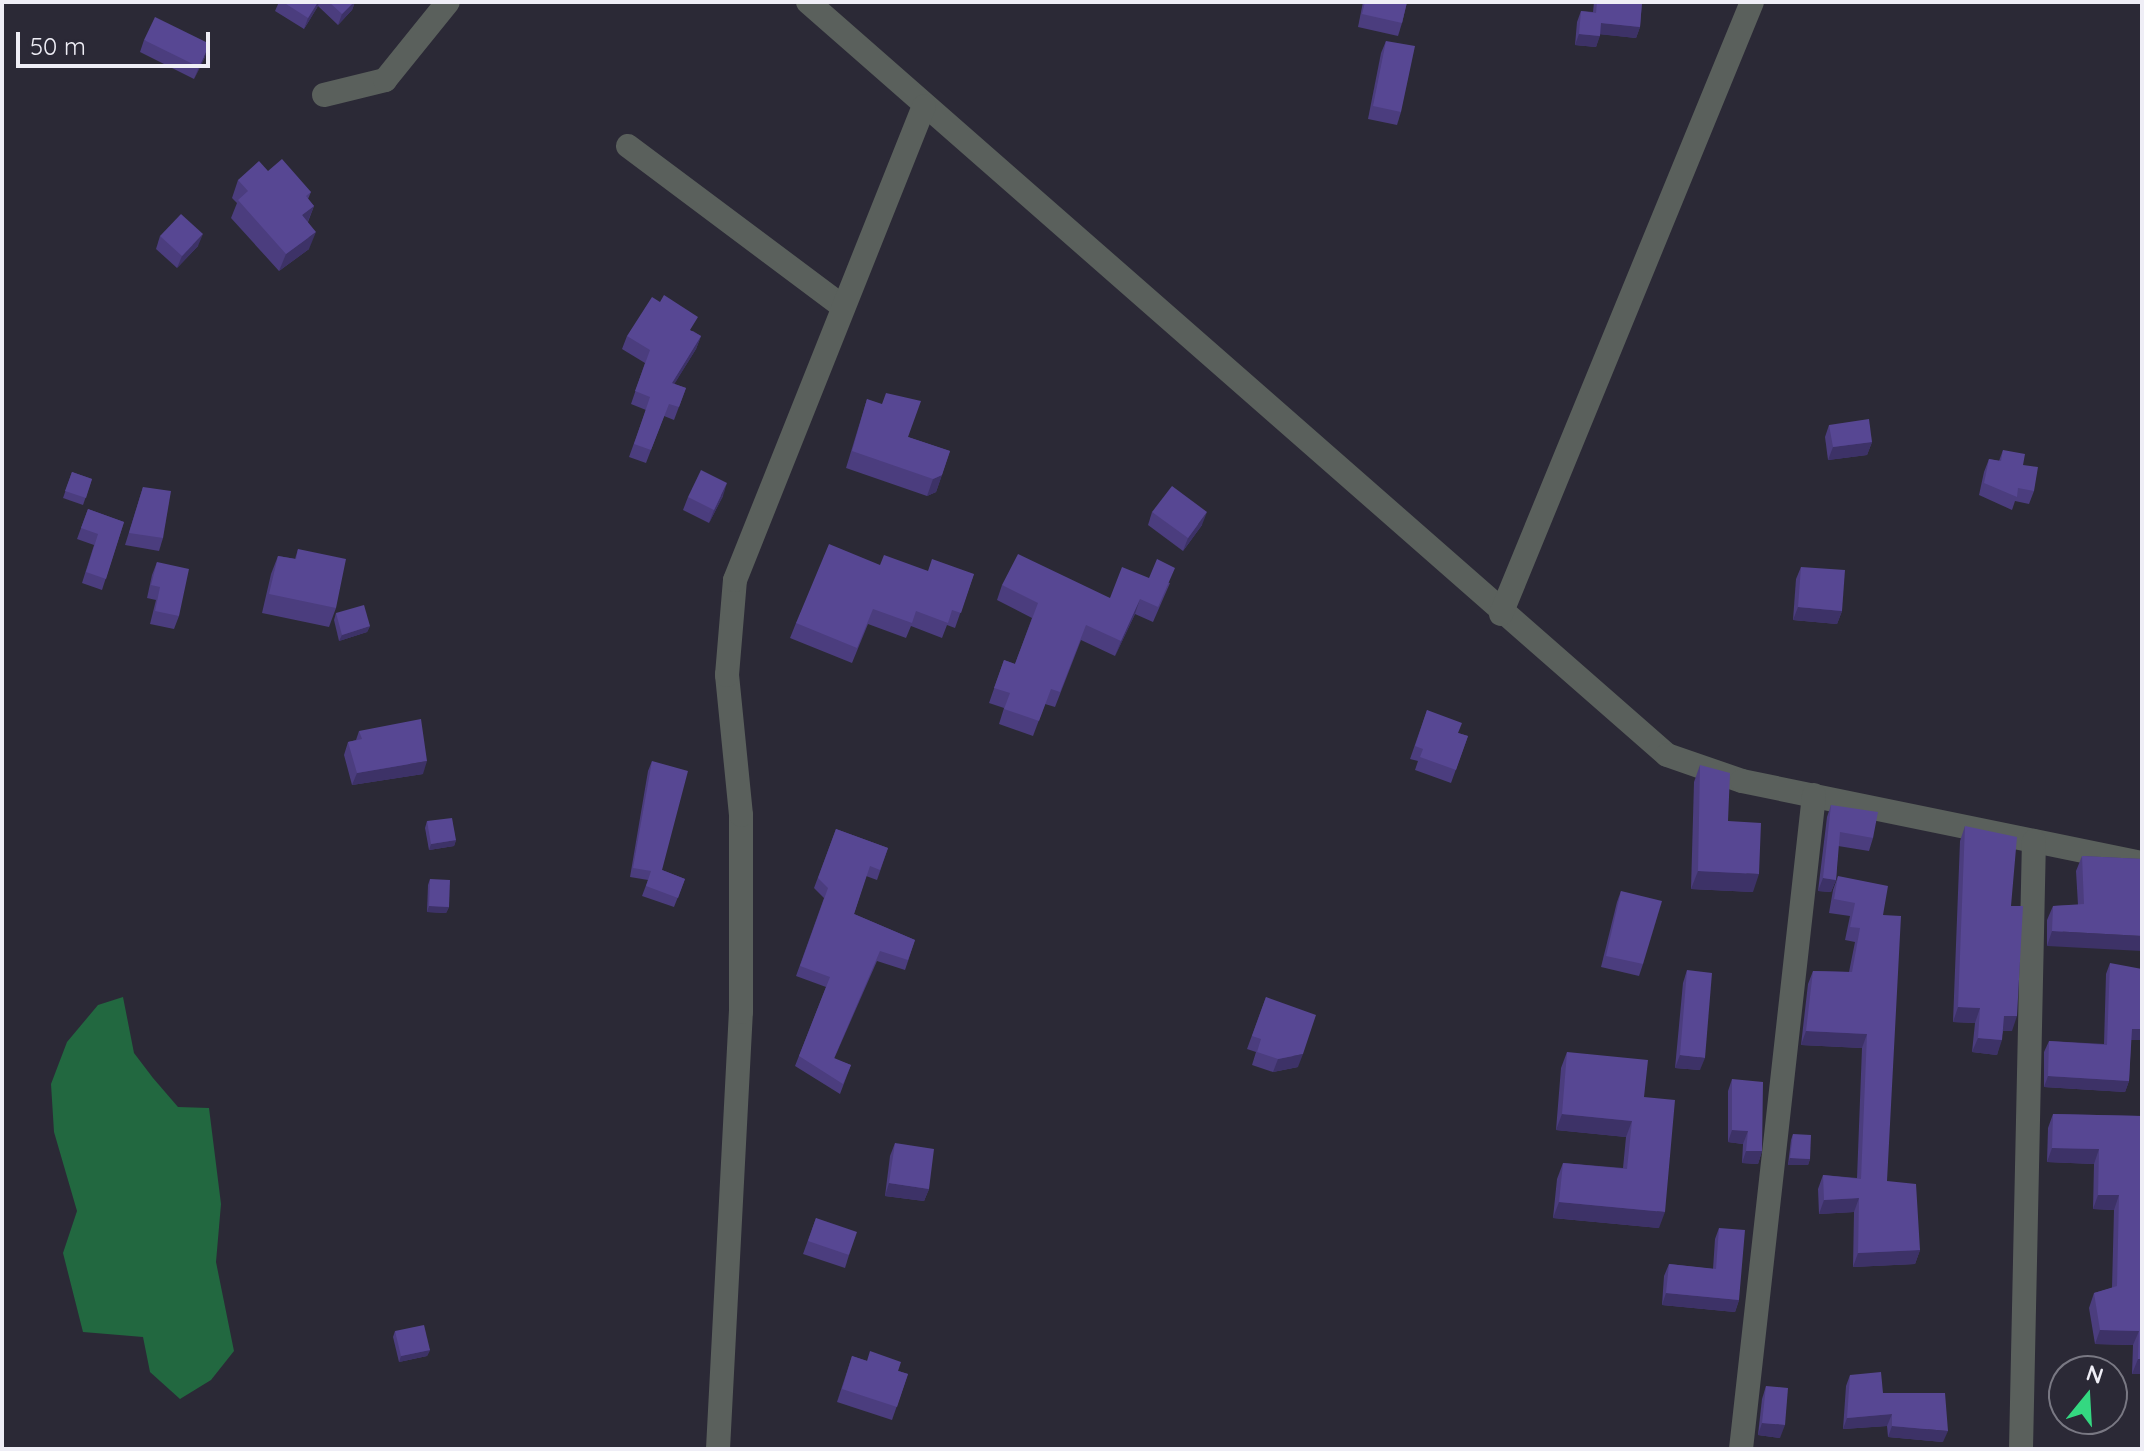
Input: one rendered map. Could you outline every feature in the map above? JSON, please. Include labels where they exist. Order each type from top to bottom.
[{"type":"street","points":[[324,95],[385,80],[448,2]]},
{"type":"street","points":[[808,2],[1501,614],[1667,755],[1814,795],[2142,863]]},
{"type":"street","points":[[1501,614],[1752,2]]},
{"type":"street","points":[[718,1449],[741,1012],[741,815],[727,675],[735,580],[924,106]]},
{"type":"street","points":[[628,146],[843,307]]},
{"type":"street","points":[[1741,1449],[1814,795]]},
{"type":"street","points":[[2021,1449],[2034,841]]},
{"type":"green space","points":[[123,997],[134,1053],[153,1078],[178,1107],[209,1108],[221,1204],[216,1262],[234,1351],[211,1380],[180,1399],[150,1372],[143,1337],[83,1332],[63,1253],[77,1211],[54,1132],[51,1084],[67,1042],[98,1005]]},
{"type":"building","points":[[283,2],[318,2],[308,18]]},
{"type":"building","points":[[329,2],[354,2],[342,14]]},
{"type":"building","points":[[1365,2],[1407,2],[1402,23],[1362,14]]},
{"type":"building","points":[[1597,2],[1642,2],[1640,27],[1601,23],[1600,36],[1579,34],[1581,11],[1596,13]]},
{"type":"building","points":[[155,17],[210,44],[199,67],[144,40]]},
{"type":"building","points":[[1386,41],[1415,46],[1401,112],[1373,106]]},
{"type":"building","points":[[282,159],[311,192],[306,196],[314,206],[302,215],[316,232],[286,254],[238,200],[248,191],[238,180],[259,161],[268,171]]},
{"type":"building","points":[[181,214],[203,234],[182,256],[160,236]]},
{"type":"building","points":[[664,295],[698,317],[690,330],[701,336],[672,383],[686,388],[679,407],[669,404],[651,450],[634,444],[650,397],[635,391],[650,350],[627,336],[652,297],[660,302]]},
{"type":"building","points":[[886,393],[921,401],[908,437],[950,451],[942,475],[933,479],[852,451],[867,399],[882,404]]},
{"type":"building","points":[[1869,419],[1872,442],[1833,447],[1829,425]]},
{"type":"building","points":[[2003,450],[2025,454],[2023,465],[2038,467],[2034,491],[2018,488],[2017,497],[1984,483],[1989,459],[2001,461]]},
{"type":"building","points":[[701,470],[727,483],[714,510],[688,497]]},
{"type":"building","points":[[72,472],[92,479],[86,498],[65,491]]},
{"type":"building","points":[[1172,486],[1207,512],[1188,538],[1152,512]]},
{"type":"building","points":[[143,487],[171,491],[163,538],[129,533]]},
{"type":"building","points":[[88,509],[124,522],[106,579],[86,572],[98,534],[81,528]]},
{"type":"building","points":[[829,544],[880,565],[884,555],[928,571],[932,559],[974,574],[961,613],[952,610],[948,623],[916,611],[912,623],[873,609],[857,648],[796,623]]},
{"type":"building","points":[[298,549],[346,559],[336,608],[269,594],[278,556],[296,559]]},
{"type":"building","points":[[1018,554],[1110,598],[1122,567],[1149,578],[1157,559],[1175,568],[1158,607],[1140,599],[1121,641],[1086,625],[1060,692],[1051,689],[1039,721],[1004,709],[1010,693],[994,688],[1004,660],[1015,664],[1038,603],[1002,585]]},
{"type":"building","points":[[157,562],[189,569],[179,616],[155,611],[160,587],[151,585]]},
{"type":"building","points":[[1801,567],[1845,570],[1842,611],[1798,607]]},
{"type":"building","points":[[364,605],[370,626],[342,635],[336,613]]},
{"type":"building","points":[[1427,710],[1462,723],[1458,733],[1468,736],[1456,770],[1420,757],[1423,749],[1415,746]]},
{"type":"building","points":[[421,719],[427,761],[357,773],[348,742],[362,739],[359,731]]},
{"type":"building","points":[[652,761],[688,771],[662,870],[685,879],[678,898],[646,886],[651,871],[633,868]]},
{"type":"building","points":[[1700,765],[1730,773],[1728,821],[1761,823],[1759,874],[1698,871]]},
{"type":"building","points":[[1831,805],[1878,812],[1873,838],[1840,832],[1836,880],[1823,878]]},
{"type":"building","points":[[452,818],[456,840],[431,844],[427,821]]},
{"type":"building","points":[[1965,826],[2017,837],[2011,906],[2023,906],[2017,1016],[2004,1016],[2002,1040],[1978,1038],[1980,1008],[1958,1007]]},
{"type":"building","points":[[836,829],[888,848],[880,870],[870,866],[854,914],[915,940],[908,960],[880,951],[834,1058],[851,1065],[843,1084],[799,1056],[830,977],[800,966],[828,888],[818,878]]},
{"type":"building","points":[[2082,856],[2142,859],[2142,936],[2052,931],[2053,906],[2084,904]]},
{"type":"building","points":[[1838,876],[1888,886],[1883,915],[1901,916],[1887,1181],[1916,1184],[1920,1250],[1858,1253],[1859,1198],[1824,1200],[1823,1175],[1861,1179],[1867,1034],[1806,1031],[1813,971],[1852,972],[1860,928],[1850,927],[1855,903],[1834,899]]},
{"type":"building","points":[[430,879],[450,880],[449,907],[429,906]]},
{"type":"building","points":[[1621,891],[1662,901],[1643,964],[1606,956]]},
{"type":"building","points":[[2110,963],[2142,969],[2142,1029],[2132,1029],[2129,1081],[2048,1076],[2049,1041],[2107,1045]]},
{"type":"building","points":[[1687,970],[1712,973],[1705,1058],[1680,1055]]},
{"type":"building","points":[[1266,997],[1316,1015],[1303,1054],[1278,1059],[1257,1052],[1261,1039],[1252,1036]]},
{"type":"building","points":[[1567,1052],[1648,1060],[1644,1097],[1675,1100],[1665,1212],[1559,1202],[1563,1163],[1627,1169],[1632,1121],[1562,1114]]},
{"type":"building","points":[[1732,1079],[1763,1082],[1762,1151],[1746,1151],[1748,1131],[1732,1130]]},
{"type":"building","points":[[2053,1114],[2142,1116],[2142,1359],[2138,1359],[2139,1331],[2100,1330],[2094,1293],[2117,1286],[2119,1195],[2098,1195],[2099,1149],[2052,1148]]},
{"type":"building","points":[[1793,1134],[1811,1135],[1810,1159],[1790,1158]]},
{"type":"building","points":[[895,1143],[934,1149],[929,1189],[889,1183]]},
{"type":"building","points":[[816,1218],[857,1232],[849,1255],[808,1241]]},
{"type":"building","points":[[1719,1228],[1745,1230],[1739,1300],[1666,1293],[1669,1264],[1716,1269]]},
{"type":"building","points":[[424,1325],[430,1350],[401,1356],[395,1331]]},
{"type":"building","points":[[870,1351],[901,1362],[898,1371],[908,1374],[897,1407],[842,1389],[852,1356],[867,1361]]},
{"type":"building","points":[[1881,1372],[1883,1393],[1945,1393],[1948,1431],[1892,1426],[1892,1414],[1847,1418],[1850,1375]]},
{"type":"building","points":[[1766,1386],[1788,1388],[1785,1425],[1762,1423]]}]
